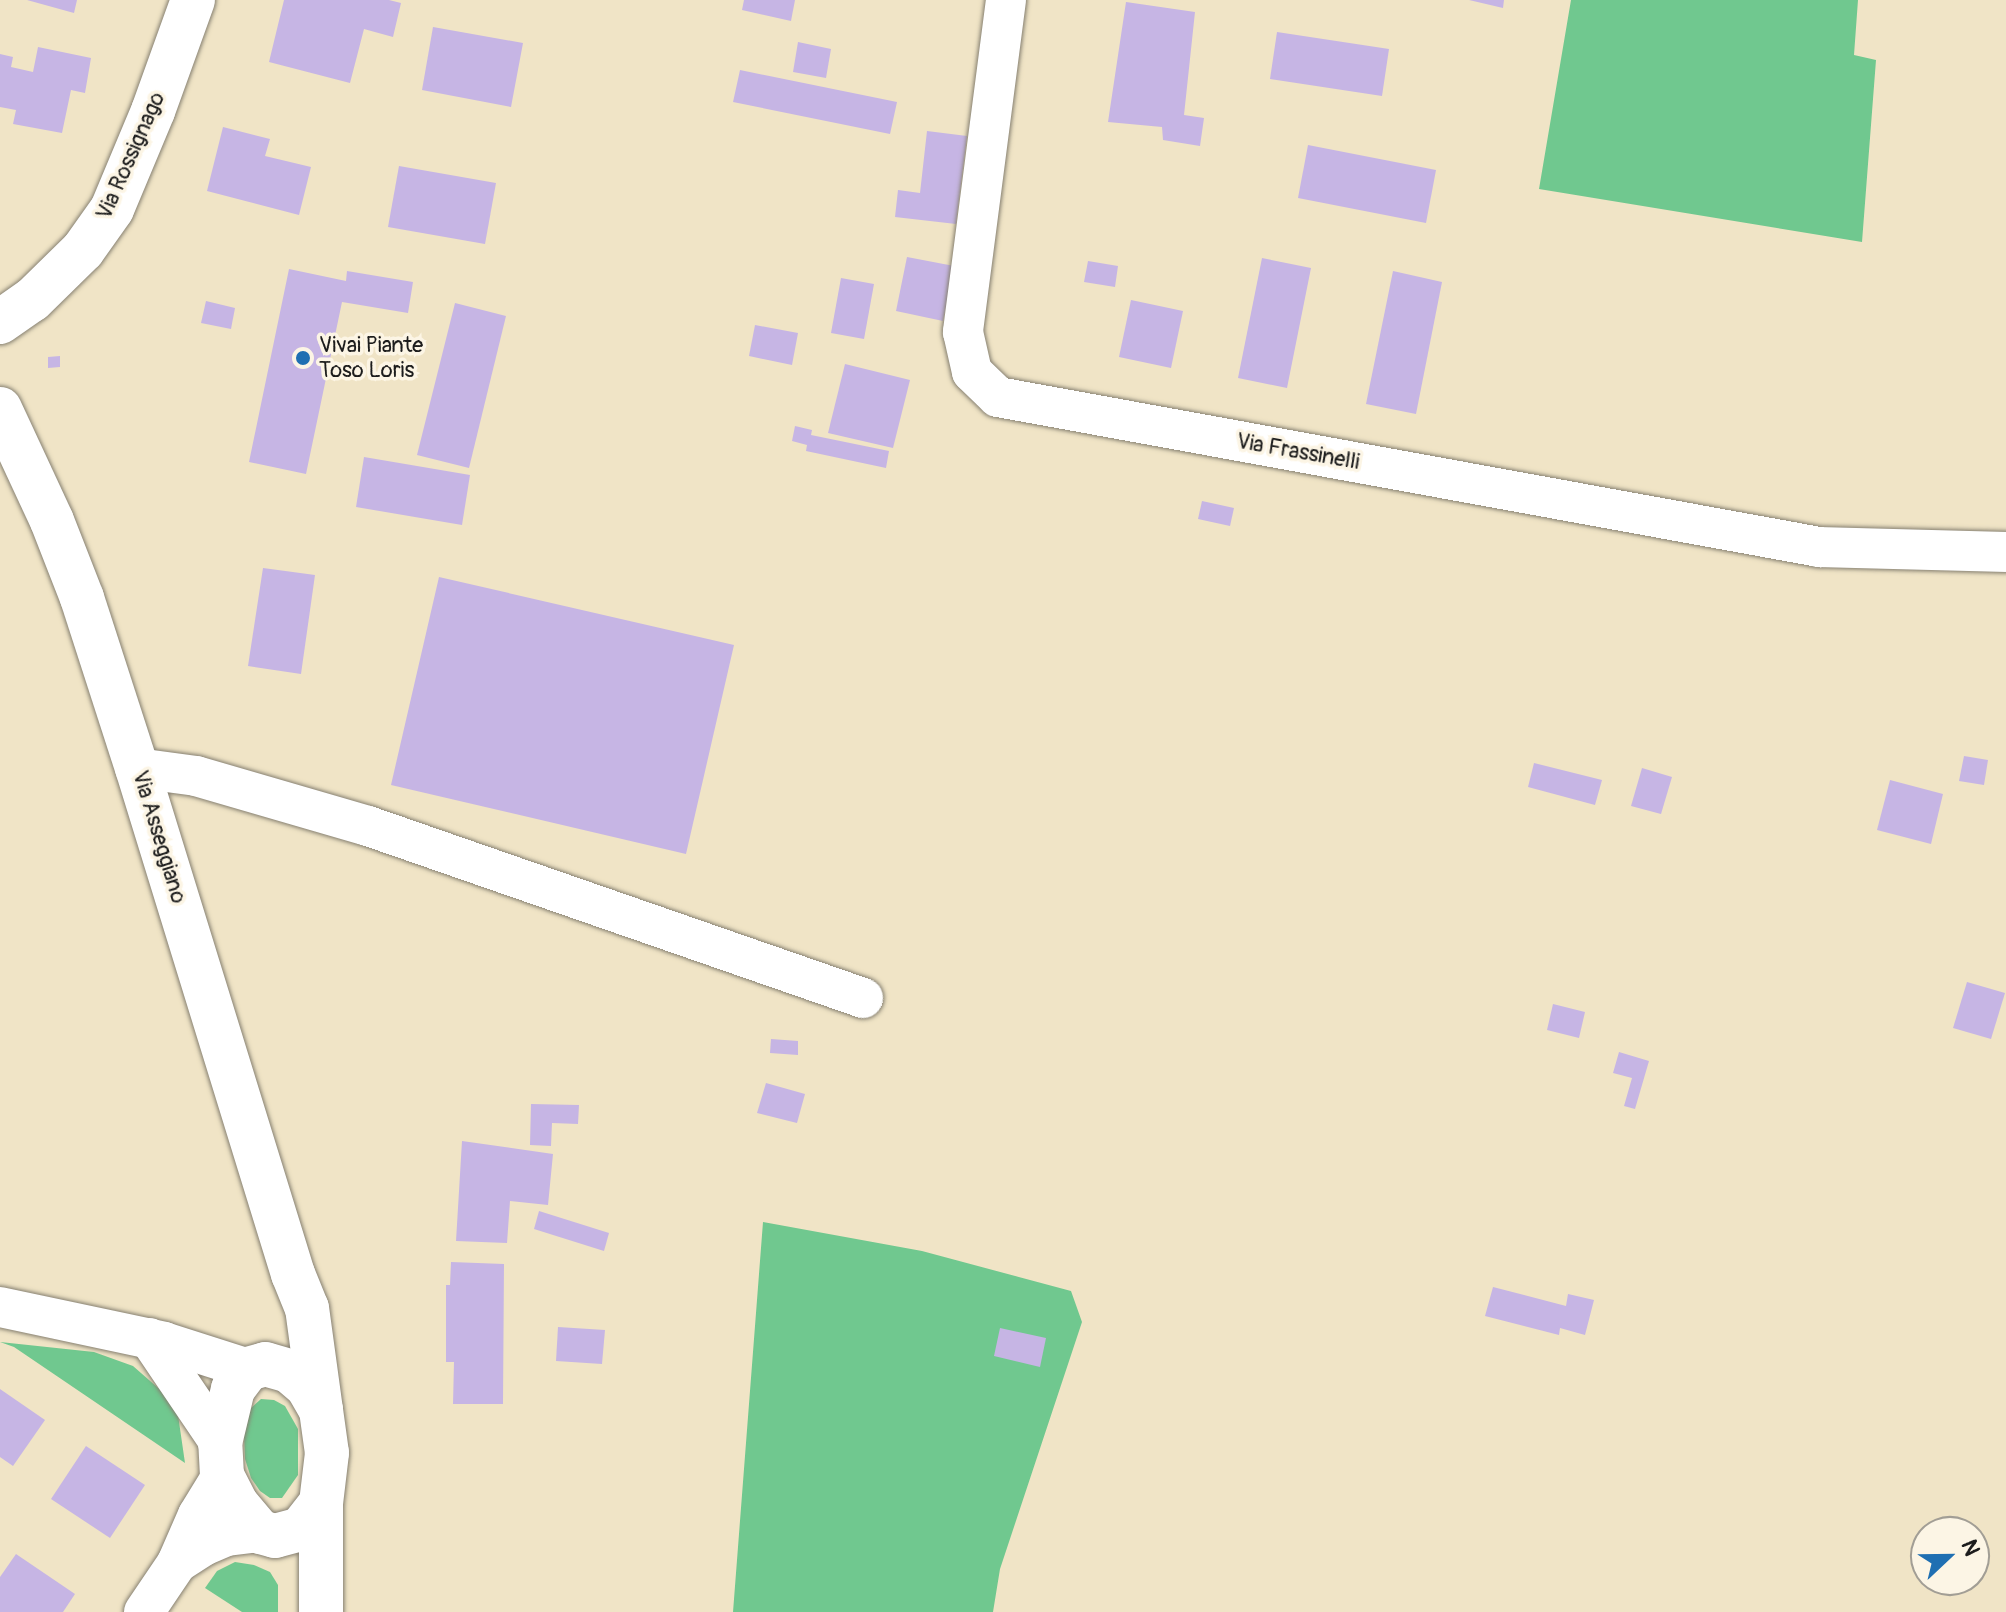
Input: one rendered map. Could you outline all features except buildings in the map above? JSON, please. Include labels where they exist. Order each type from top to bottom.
[{"type":"street","name":"Via Rossignago","points":[[0,322],[32,300],[83,250],[112,209],[153,111],[193,0]]},
{"type":"street","name":"Via Frassinelli","points":[[1006,0],[963,332],[972,372],[998,397],[1819,547],[2006,552]]},
{"type":"street","name":"Via Asseggiano","points":[[0,409],[52,521],[82,598],[293,1274],[307,1308],[327,1453],[321,1503],[321,1612]]},
{"type":"street","points":[[137,768],[196,776],[368,826],[863,998]]},
{"type":"street","name":"Via Asseggiano","points":[[221,1460],[233,1389],[256,1366],[288,1318],[293,1274]]},
{"type":"street","points":[[0,1307],[149,1338],[256,1366]]},
{"type":"street","points":[[149,1338],[221,1460],[236,1503],[268,1534],[298,1579],[301,1612]]},
{"type":"street","name":"Via Asseggiano","points":[[256,1366],[289,1371],[307,1386],[321,1410]]},
{"type":"street","points":[[144,1612],[177,1563],[221,1460]]},
{"type":"street","points":[[177,1563],[203,1546],[227,1536],[301,1529],[321,1503]]},
{"type":"green space","points":[[1571,0],[1858,0],[1854,55],[1876,60],[1862,242],[1539,189]]},
{"type":"green space","points":[[763,1222],[922,1251],[1071,1291],[1082,1322],[1000,1569],[993,1612],[733,1612]]},
{"type":"green space","points":[[0,1342],[94,1352],[133,1366],[165,1394],[178,1415],[185,1463],[14,1347]]},
{"type":"green space","points":[[261,1399],[274,1400],[285,1406],[298,1429],[298,1475],[282,1498],[270,1498],[260,1491],[251,1478],[245,1459],[244,1436],[251,1408]]},
{"type":"green space","points":[[235,1562],[270,1572],[278,1585],[278,1612],[242,1612],[205,1588],[217,1571]]},
{"type":"place","name":"Vivai Piante Toso Loris","points":[[303,358]]}]
